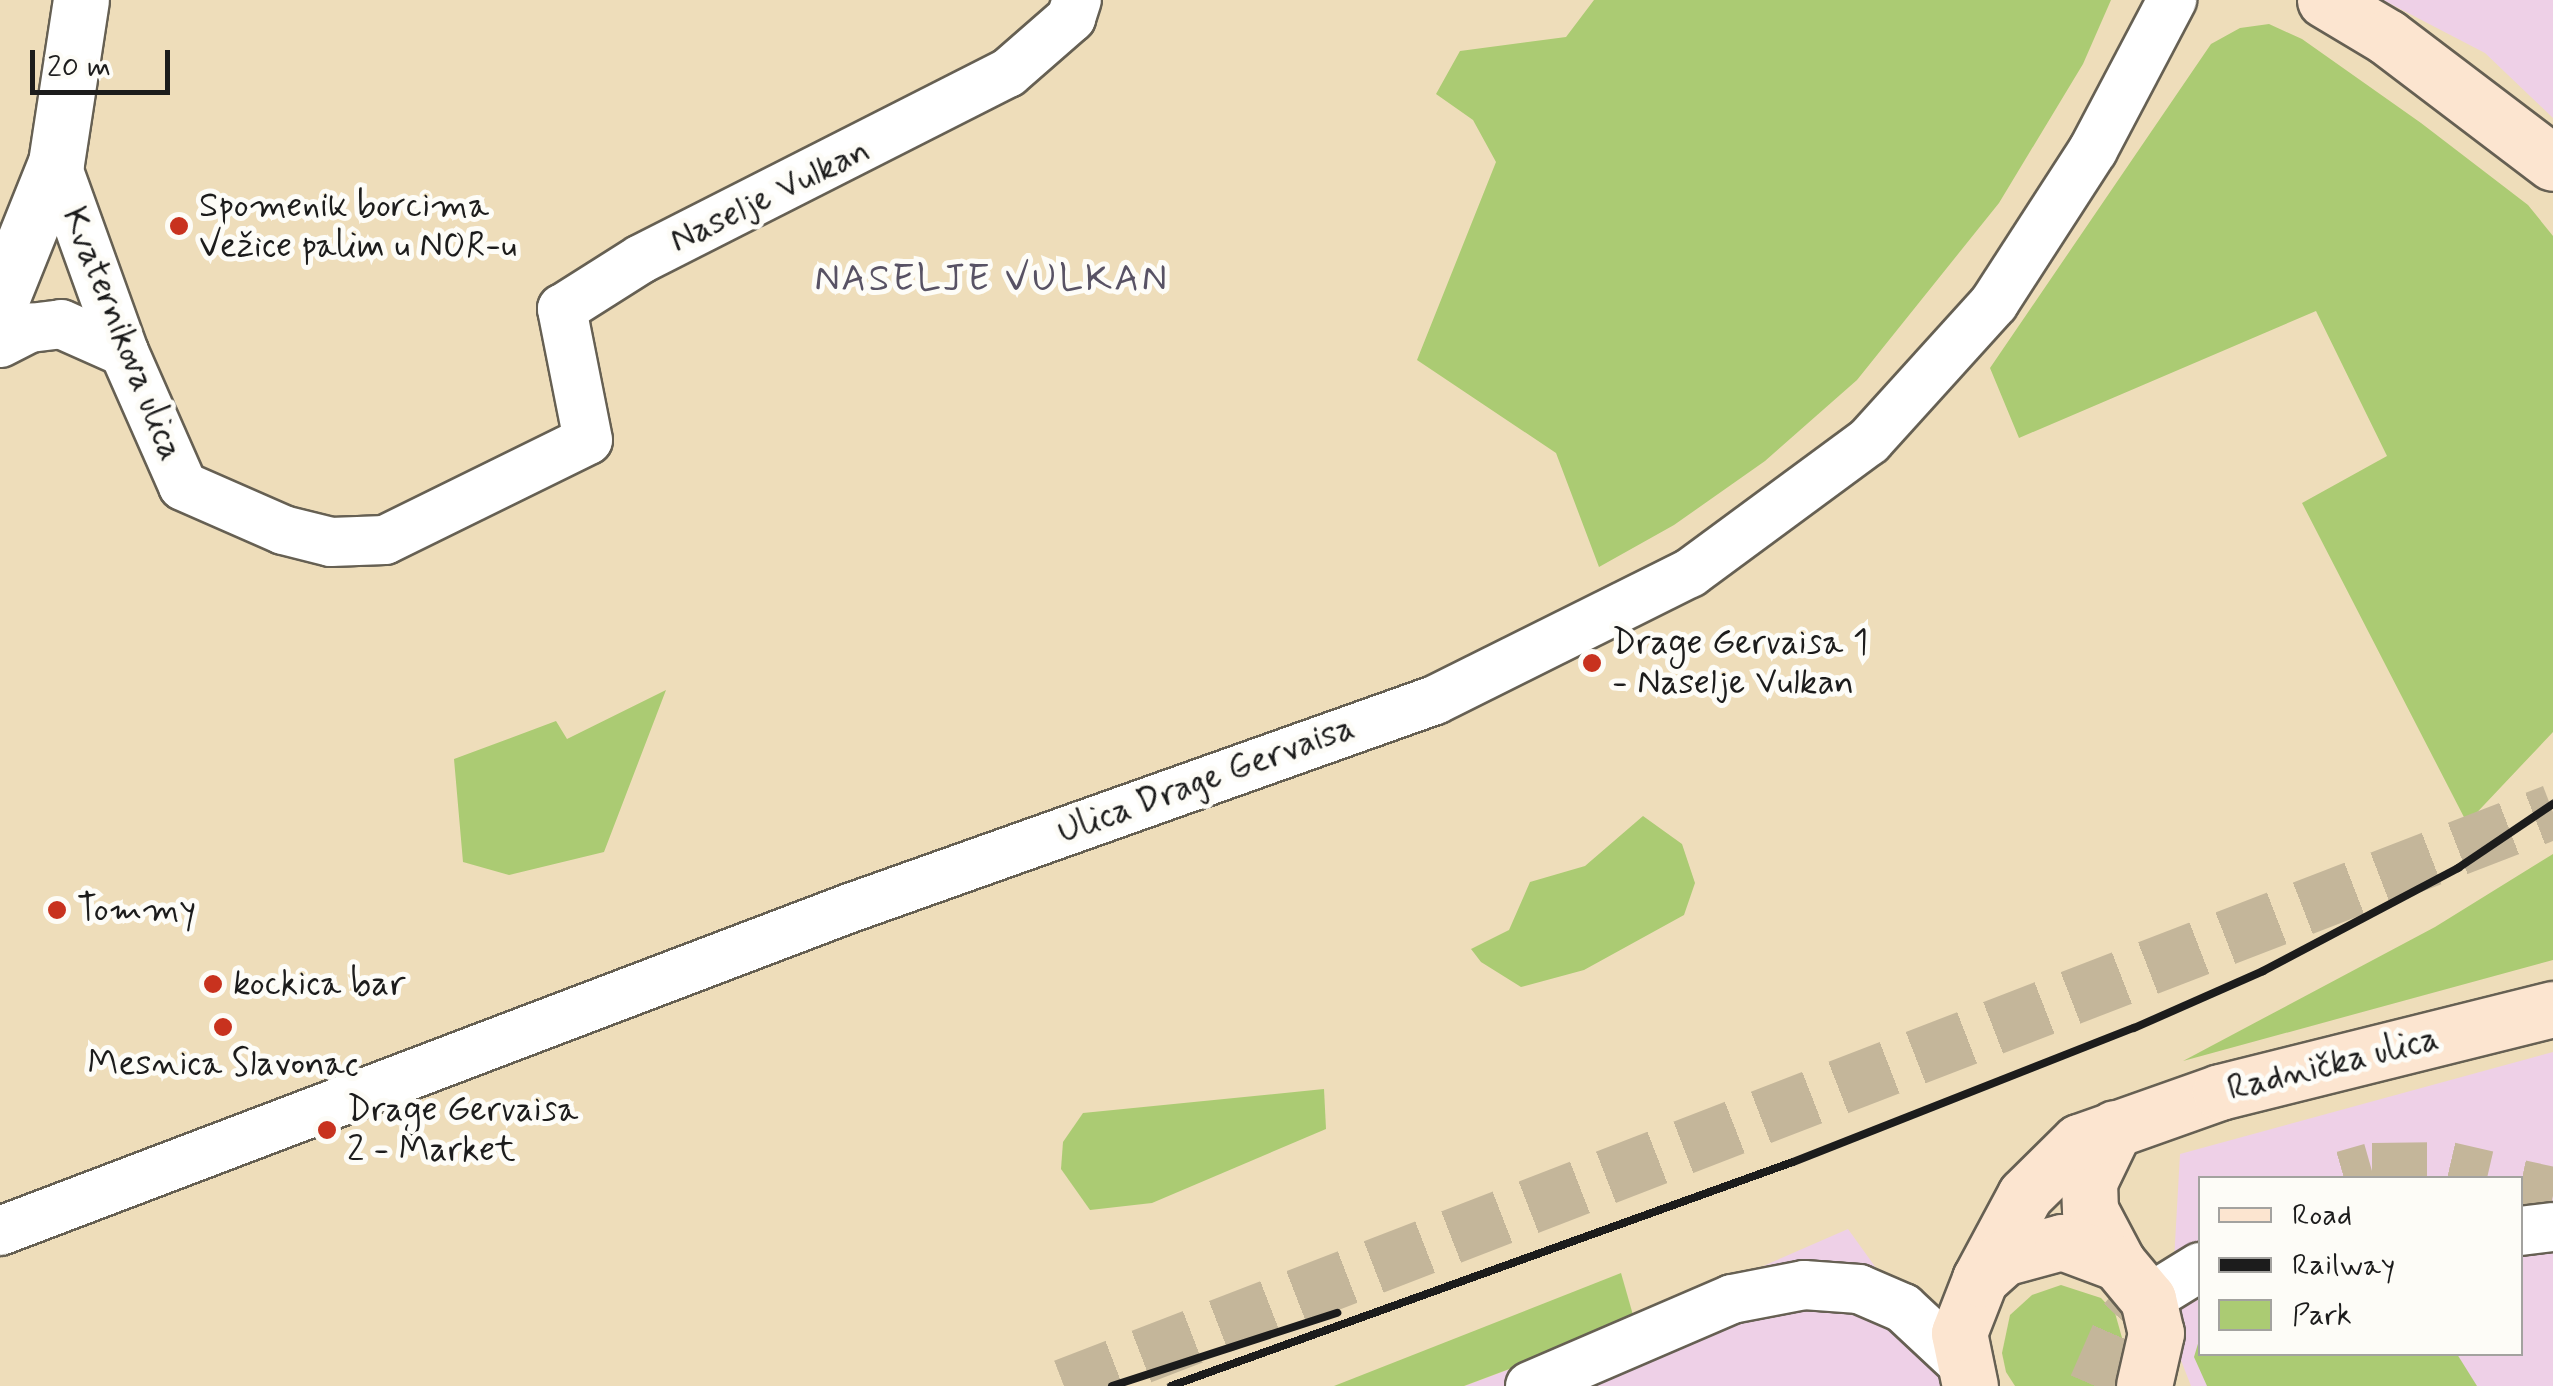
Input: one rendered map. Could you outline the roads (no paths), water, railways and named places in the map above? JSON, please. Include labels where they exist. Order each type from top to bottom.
[{"type":"main road","points":[[2326,0],[2387,36],[2553,162]]},
{"type":"main road","name":"Radnička ulica","points":[[1966,1374],[1965,1304],[2007,1223],[2044,1173],[2080,1142],[2220,1092],[2553,1009]]},
{"type":"main road","points":[[2115,1128],[2089,1182],[2090,1210],[2141,1298],[2174,1386]]},
{"type":"main road","points":[[1980,1279],[2003,1258],[2062,1242],[2141,1298]]},
{"type":"main road","points":[[2141,1298],[2144,1386]]},
{"type":"street","name":"Kvaternikova ulica","points":[[0,306],[56,164],[81,0]]},
{"type":"street","name":"Naselje Vulkan","points":[[588,440],[562,309],[641,259],[1008,73],[1071,18],[1077,0]]},
{"type":"street","name":"Ulica Drage Gervaisa","points":[[0,1232],[850,908],[1436,700],[1690,573],[1869,441],[1983,316],[2093,150],[2172,0]]},
{"type":"street","name":"Kvaternikova ulica","points":[[56,164],[119,338],[183,486],[226,509],[331,542],[385,540],[588,440]]},
{"type":"street","points":[[0,306],[27,298],[59,298],[119,338]]},
{"type":"street","points":[[0,343],[30,328],[61,324],[119,338]]},
{"type":"street","points":[[2523,1231],[2553,1228]]},
{"type":"street","points":[[2141,1298],[2198,1267]]},
{"type":"street","points":[[1530,1386],[1732,1299],[1804,1285],[1859,1289],[1903,1308],[1966,1374]]},
{"type":"tunnel","points":[[1064,1386],[2553,811]]},
{"type":"tunnel","points":[[2351,1176],[2372,1170],[2449,1169],[2479,1176]]},
{"type":"tunnel","points":[[2523,1188],[2553,1194]]},
{"type":"tunnel","points":[[2096,1386],[2124,1322],[2176,1266]]},
{"type":"railway","points":[[1171,1386],[1793,1162],[2134,1028],[2263,971],[2458,868],[2553,804]]},
{"type":"railway","points":[[1112,1386],[1337,1313]]},
{"type":"place","name":"Spomenik borcima Vežice palim u NOR-u","points":[[179,226]]},
{"type":"place","name":"Drage Gervaisa 1 - Naselje Vulkan","points":[[1592,663]]},
{"type":"place","name":"Tommy","points":[[57,910]]},
{"type":"place","name":"kockica bar","points":[[213,984]]},
{"type":"place","name":"Mesnica Slavonac","points":[[223,1027]]},
{"type":"place","name":"Drage Gervaisa 2 - Market","points":[[327,1130]]},
{"type":"district","name":"NASELJE VULKAN","points":[[992,280]]}]
